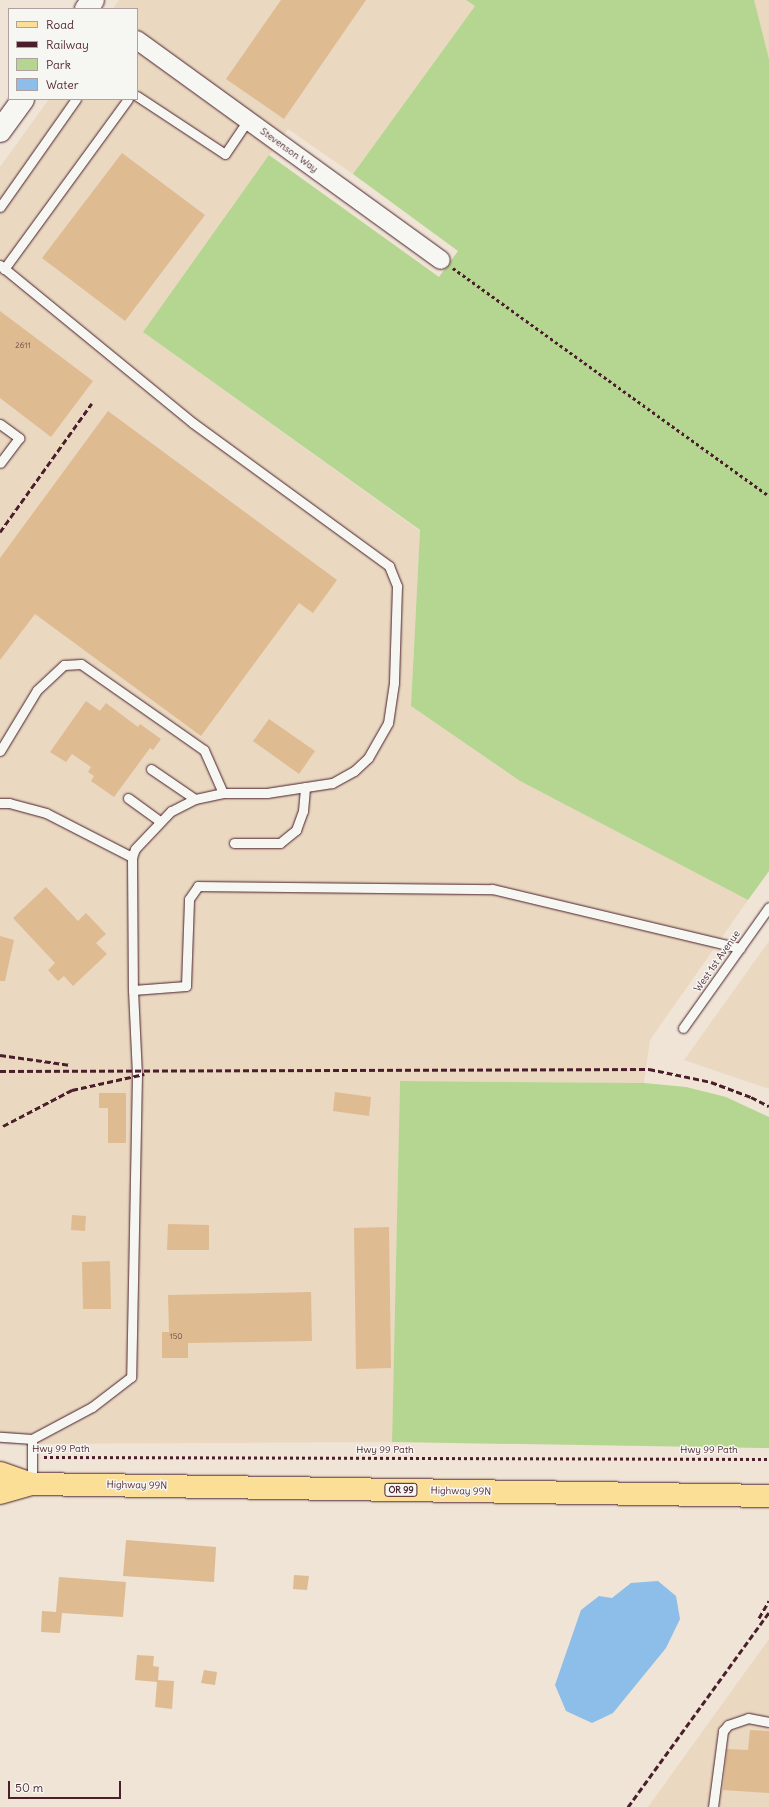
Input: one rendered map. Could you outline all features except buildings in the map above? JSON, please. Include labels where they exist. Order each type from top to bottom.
[{"type":"main road","name":"OR 99","points":[[0,1474],[32,1484]]},
{"type":"main road","name":"OR 99","points":[[0,1493],[32,1484]]},
{"type":"main road","name":"Highway 99N","points":[[32,1484],[769,1496]]},
{"type":"street","name":"Stevenson Way","points":[[138,41],[441,260]]},
{"type":"street","points":[[0,131],[22,100]]},
{"type":"lane","points":[[138,97],[225,154],[248,120]]},
{"type":"lane","points":[[0,207],[75,100]]},
{"type":"lane","points":[[0,1438],[32,1439],[92,1407],[131,1377],[137,1074],[133,990],[132,857],[135,849],[171,811],[195,799],[223,793],[267,793],[305,788],[332,783],[354,771],[379,743],[388,723],[394,683],[397,586],[390,566],[193,423],[2,267],[127,100]]},
{"type":"lane","points":[[0,424],[19,438],[0,463]]},
{"type":"lane","points":[[0,751],[37,690],[64,664],[81,664],[204,750],[223,793]]},
{"type":"lane","points":[[151,769],[195,799]]},
{"type":"lane","points":[[234,843],[280,843],[296,830],[303,811],[305,788]]},
{"type":"lane","points":[[128,798],[160,821]]},
{"type":"lane","points":[[0,803],[9,803],[46,813],[132,857]]},
{"type":"lane","points":[[133,990],[186,986],[189,899],[198,886],[492,889],[740,948]]},
{"type":"lane","name":"West 1st Avenue","points":[[683,1028],[769,907]]},
{"type":"lane","points":[[32,1439],[32,1484]]},
{"type":"lane","points":[[713,1807],[723,1731],[728,1726],[748,1718],[769,1722]]},
{"type":"path","points":[[441,260],[769,496]]},
{"type":"path","name":"Hwy 99 Path","points":[[33,1458],[769,1459]]},
{"type":"shaded area","points":[[119,0],[466,0],[475,6],[353,174],[288,129],[143,332],[420,531],[411,706],[520,781],[748,900],[650,1040],[644,1083],[400,1081],[392,1442],[0,1444],[0,167],[48,100],[138,100],[138,8],[114,8]]},
{"type":"shaded area","points":[[754,0],[769,0],[769,59],[754,6]]},
{"type":"shaded area","points":[[769,941],[769,1089],[684,1060]]},
{"type":"shaded area","points":[[769,1639],[769,1807],[648,1807]]},
{"type":"green space","points":[[466,0],[754,0],[769,59],[769,871],[748,900],[520,781],[411,706],[420,530],[143,332],[269,155],[439,277],[458,251],[353,174],[475,6]]},
{"type":"green space","points":[[400,1081],[644,1083],[686,1087],[726,1097],[769,1117],[769,1448],[392,1442]]},
{"type":"water","points":[[658,1581],[676,1596],[680,1619],[666,1648],[613,1713],[592,1723],[566,1711],[555,1685],[581,1610],[599,1596],[612,1598],[631,1583]]},
{"type":"railway","points":[[0,532],[92,403]]},
{"type":"railway","points":[[0,1055],[70,1065]]},
{"type":"railway","points":[[0,1071],[649,1069],[711,1082],[751,1097],[769,1106]]},
{"type":"railway","points":[[3,1126],[72,1090],[144,1074]]},
{"type":"railway","points":[[759,1618],[769,1601]]},
{"type":"railway","points":[[628,1807],[769,1612]]}]
